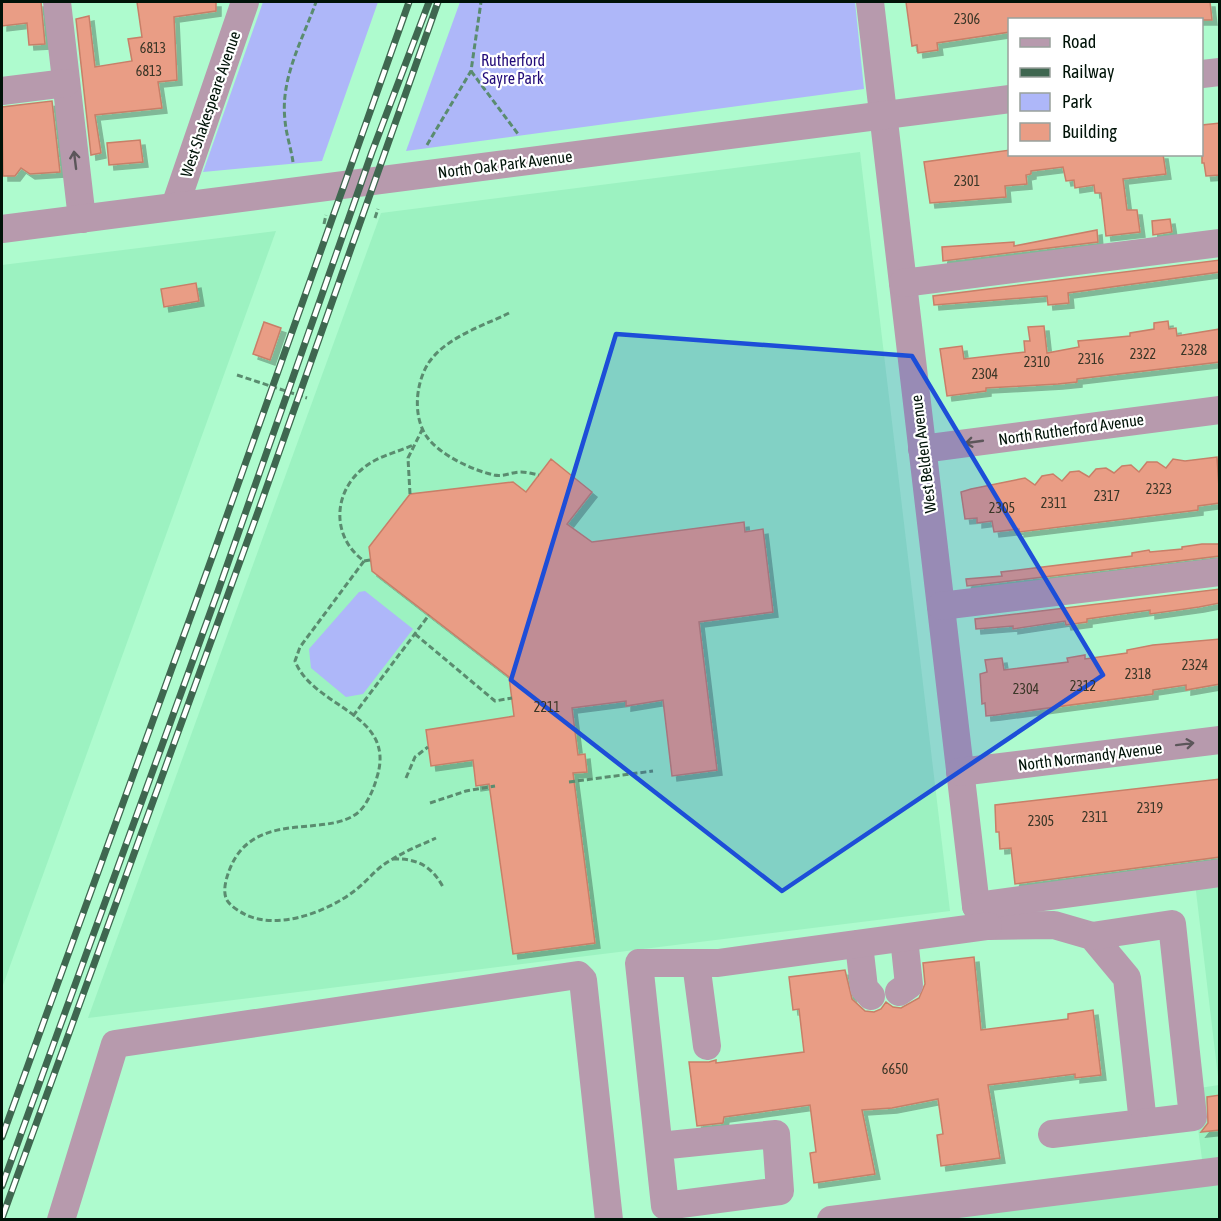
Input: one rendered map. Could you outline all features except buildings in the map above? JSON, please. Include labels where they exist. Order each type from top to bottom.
[{"type":"street","points":[[57,2],[82,219]]},
{"type":"street","name":"West Shakespeare Avenue","points":[[175,206],[245,2]]},
{"type":"street","name":"West Belden Avenue","points":[[870,2],[960,772],[982,916]]},
{"type":"street","points":[[1203,74],[1220,72]]},
{"type":"street","points":[[2,91],[66,83]]},
{"type":"street","name":"North Oak Park Avenue","points":[[2,229],[1008,99]]},
{"type":"street","points":[[903,283],[1220,243]]},
{"type":"street","name":"North Rutherford Avenue","points":[[922,449],[1220,410]]},
{"type":"street","points":[[941,606],[1220,572]]},
{"type":"street","name":"North Normandy Avenue","points":[[960,772],[1220,740]]},
{"type":"street","points":[[659,1146],[639,963],[718,963],[904,938],[982,916],[1220,873]]},
{"type":"street","points":[[982,916],[1054,925],[1092,936],[1172,924],[1193,1117],[1052,1134]]},
{"type":"street","points":[[1092,936],[1127,978],[1143,1123]]},
{"type":"street","points":[[899,992],[909,985],[904,938]]},
{"type":"street","points":[[859,944],[864,988],[871,996]]},
{"type":"street","points":[[696,963],[707,1046]]},
{"type":"street","points":[[61,1220],[115,1044],[578,975],[583,980],[609,1220]]},
{"type":"street","points":[[831,1220],[1220,1171]]},
{"type":"path","points":[[293,162],[284,118],[287,82],[293,58],[316,2]]},
{"type":"path","points":[[427,145],[471,70],[481,2]]},
{"type":"path","points":[[471,70],[518,134]]},
{"type":"path","points":[[375,218],[378,209]]},
{"type":"path","points":[[324,224],[326,215]]},
{"type":"path","points":[[509,313],[455,340],[435,355],[427,365],[417,390],[423,428],[433,444],[469,465],[493,475],[507,476],[519,472],[539,475]]},
{"type":"path","points":[[237,375],[307,398]]},
{"type":"path","points":[[410,494],[407,474],[412,445],[423,428]]},
{"type":"path","points":[[364,561],[347,545],[339,523],[339,508],[345,486],[366,465],[412,445]]},
{"type":"path","points":[[370,560],[364,561],[295,655],[298,670],[306,679],[376,736],[381,757],[372,793],[363,808],[355,815],[330,824],[277,830],[248,845],[231,866],[226,878],[226,898],[231,905],[254,918],[287,920],[331,904],[353,892],[392,859],[436,838]]},
{"type":"path","points":[[353,716],[429,615]]},
{"type":"path","points":[[415,634],[495,701],[512,698]]},
{"type":"path","points":[[406,778],[415,757],[428,747]]},
{"type":"path","points":[[569,782],[653,771]]},
{"type":"path","points":[[430,802],[466,791],[495,786]]},
{"type":"path","points":[[392,859],[406,858],[419,862],[432,870],[443,887]]},
{"type":"highlighted area","points":[[616,334],[912,356],[1103,675],[782,891],[511,680]]},
{"type":"shaded area","points":[[860,152],[950,911],[88,1018],[381,213]]},
{"type":"shaded area","points":[[276,231],[2,988],[2,265]]},
{"type":"shaded area","points":[[1219,880],[1219,1085],[1195,883]]},
{"type":"shaded area","points":[[1219,1085],[1219,1219],[911,1220],[1204,1175],[1193,1089]]},
{"type":"green space","points":[[263,2],[378,2],[322,161],[203,172]]},
{"type":"green space","name":"Rutherford Sayre Park","points":[[460,2],[855,2],[864,89],[406,151]]},
{"type":"green space","points":[[365,591],[413,629],[363,694],[346,697],[311,668],[309,649],[359,592]]},
{"type":"railway","points":[[2,1137],[214,552],[409,2]]},
{"type":"railway","points":[[2,1186],[217,594],[372,152],[429,2]]},
{"type":"railway","points":[[2,1218],[259,509],[438,2]]}]
